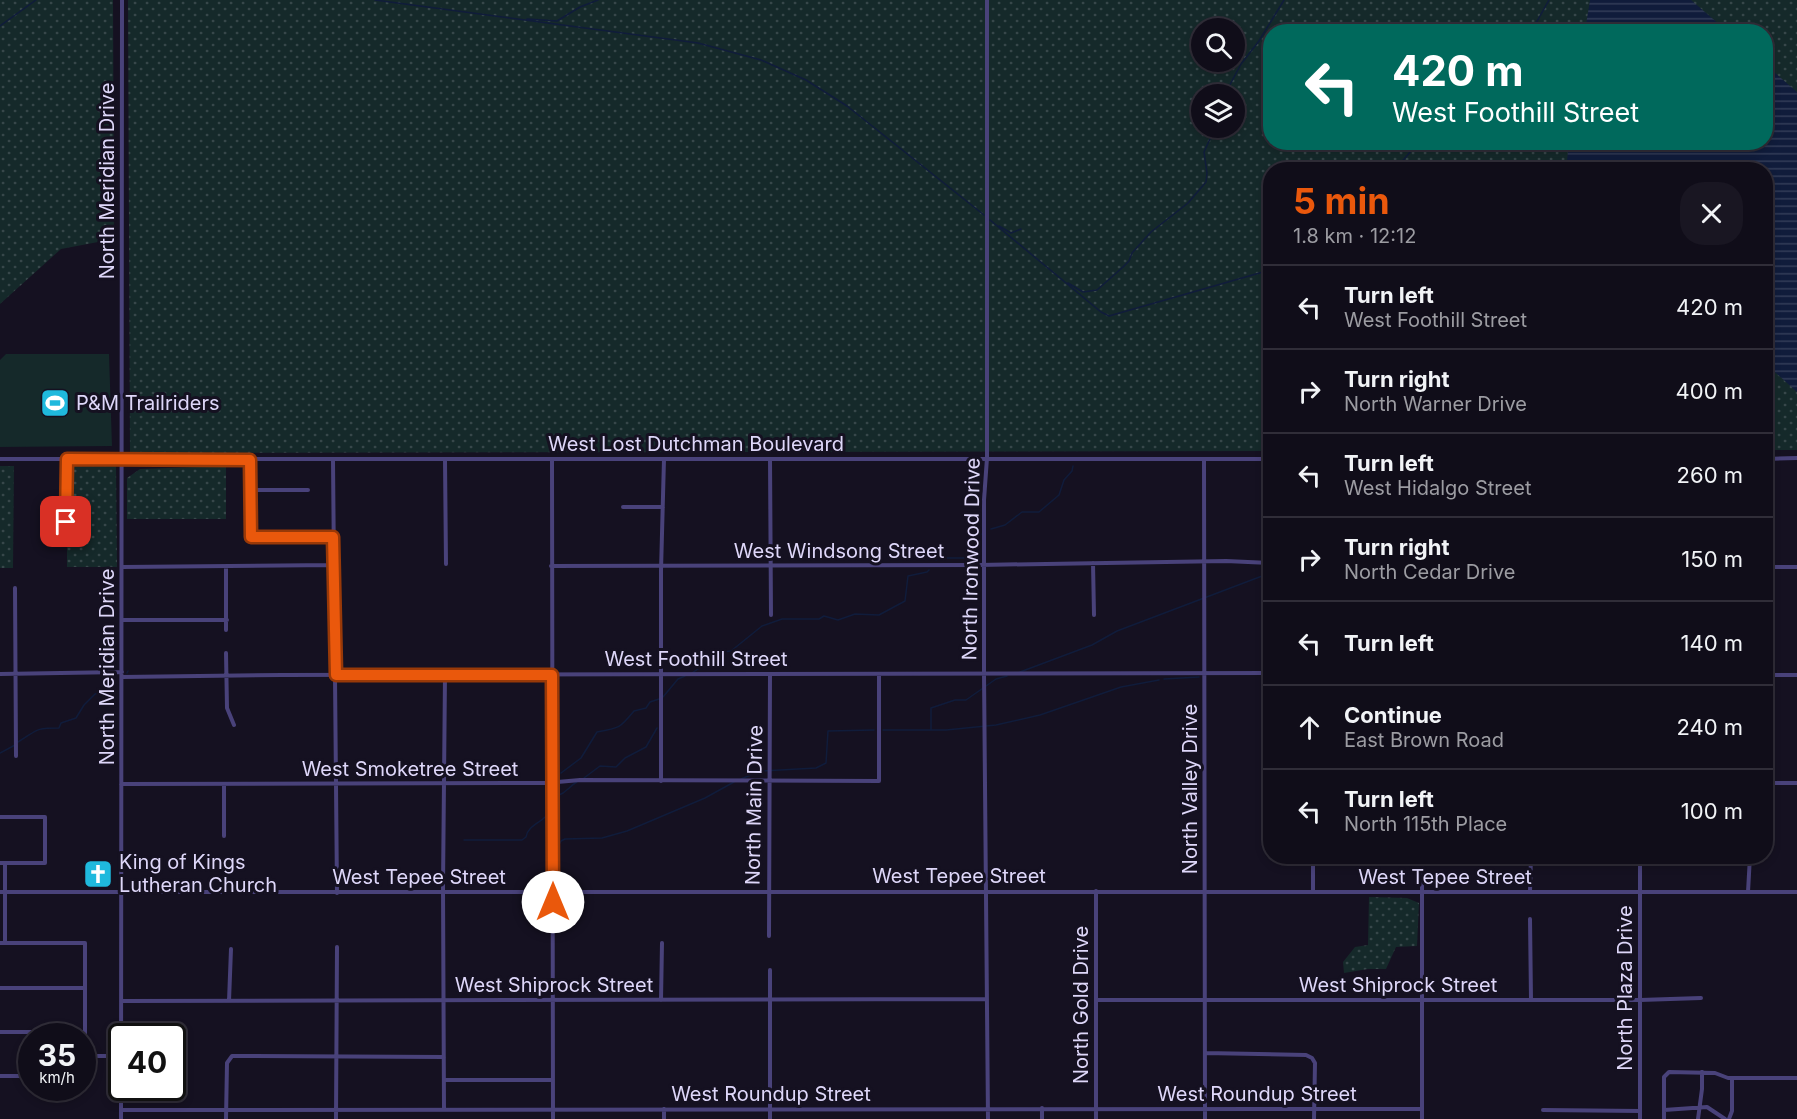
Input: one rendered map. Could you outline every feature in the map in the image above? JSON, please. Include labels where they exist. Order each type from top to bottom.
[{"type":"street","name":"North Meridian Drive","points":[[121,1023],[122,0]]},
{"type":"street","name":"North Ironwood Drive","points":[[987,0],[987,458],[984,500],[984,674],[988,1119]]},
{"type":"street","points":[[1773,459],[1797,458]]},
{"type":"street","name":"West Lost Dutchman Boulevard","points":[[0,459],[1263,459]]},
{"type":"street","points":[[66,543],[67,459]]},
{"type":"street","points":[[661,781],[661,566],[664,459]]},
{"type":"street","points":[[770,459],[771,615]]},
{"type":"street","name":"North Valley Drive","points":[[1204,459],[1205,1119]]},
{"type":"street","points":[[250,460],[251,537],[333,537]]},
{"type":"street","points":[[333,460],[337,892]]},
{"type":"street","points":[[445,460],[446,564]]},
{"type":"street","points":[[552,460],[553,1119]]},
{"type":"street","points":[[250,490],[308,490]]},
{"type":"street","points":[[623,507],[663,507]]},
{"type":"street","name":"West Windsong Street","points":[[551,566],[984,565],[1226,561],[1263,563]]},
{"type":"street","points":[[1093,563],[1094,615]]},
{"type":"street","points":[[122,567],[333,565]]},
{"type":"street","points":[[226,567],[226,630]]},
{"type":"street","points":[[1773,567],[1797,567]]},
{"type":"street","points":[[15,588],[16,756]]},
{"type":"street","points":[[122,620],[227,620]]},
{"type":"street","points":[[226,653],[227,708],[234,725]]},
{"type":"street","name":"West Foothill Street","points":[[0,674],[1263,673]]},
{"type":"street","name":"North Main Drive","points":[[769,936],[770,674]]},
{"type":"street","name":"West Smoketree Street","points":[[122,784],[443,784],[569,780],[879,781],[879,674]]},
{"type":"street","points":[[444,1109],[445,675]]},
{"type":"street","points":[[1773,675],[1797,675]]},
{"type":"street","points":[[1773,783],[1797,783]]},
{"type":"street","points":[[224,784],[224,836]]},
{"type":"street","points":[[0,817],[45,817],[45,863],[3,863],[2,943],[85,943],[85,1023]]},
{"type":"street","points":[[1313,864],[1313,891]]},
{"type":"street","points":[[1422,864],[1422,1119]]},
{"type":"street","points":[[1530,892],[1531,864]]},
{"type":"street","name":"North Plaza Drive","points":[[1640,864],[1640,1119]]},
{"type":"street","points":[[1748,892],[1750,864]]},
{"type":"street","name":"North Gold Drive","points":[[1096,891],[1096,1119]]},
{"type":"street","name":"West Tepee Street","points":[[2,892],[1797,892]]},
{"type":"street","points":[[1530,918],[1531,1000]]},
{"type":"street","points":[[661,1000],[662,943]]},
{"type":"street","points":[[336,1119],[337,947]]},
{"type":"street","points":[[230,1001],[231,949]]},
{"type":"street","points":[[770,970],[770,1119]]},
{"type":"street","points":[[0,988],[85,988]]},
{"type":"street","name":"West Shiprock Street","points":[[1096,1000],[1701,998]]},
{"type":"street","name":"West Shiprock Street","points":[[121,1001],[987,999]]},
{"type":"street","points":[[0,1032],[18,1032]]},
{"type":"street","points":[[1205,1053],[1306,1055],[1312,1058],[1315,1064],[1314,1119]]},
{"type":"street","points":[[226,1119],[227,1063],[230,1057],[237,1055],[444,1057]]},
{"type":"street","points":[[1698,1119],[1702,1072]]},
{"type":"street","points":[[1664,1119],[1666,1073],[1715,1072],[1732,1078],[1797,1078]]},
{"type":"street","points":[[0,1076],[18,1076]]},
{"type":"street","points":[[1664,1110],[1699,1107],[1714,1110],[1727,1119],[1732,1111],[1732,1078]]},
{"type":"street","points":[[444,1080],[553,1080]]},
{"type":"street","name":"North Meridian Drive","points":[[121,1101],[121,1119]]},
{"type":"street","points":[[1042,1108],[1042,1119]]},
{"type":"street","points":[[664,1109],[664,1119]]},
{"type":"street","name":"West Roundup Street","points":[[121,1110],[1422,1109]]},
{"type":"street","points":[[1543,1110],[1640,1111]]},
{"type":"green space","points":[[0,0],[113,0],[114,239],[61,249],[0,304]]},
{"type":"green space","points":[[128,0],[1797,0],[1797,450],[1773,450],[1773,162],[1263,162],[1263,451],[130,453]]},
{"type":"green space","name":"P&M Trailriders","points":[[6,354],[109,354],[112,446],[0,447],[0,360]]},
{"type":"green space","points":[[116,463],[117,567],[67,567],[67,464]]},
{"type":"green space","points":[[0,466],[14,466],[13,568],[0,568]]},
{"type":"green space","points":[[226,466],[226,519],[127,519],[127,478],[140,469]]},
{"type":"green space","points":[[1369,897],[1407,898],[1419,903],[1417,946],[1396,947],[1386,969],[1344,973],[1343,962],[1355,947],[1368,945]]},
{"type":"water","points":[[1590,0],[1691,0],[1719,24],[1586,24]]},
{"type":"water","points":[[1773,71],[1797,92],[1797,392],[1773,370],[1773,162],[1567,162],[1568,150],[1773,150]]},
{"type":"waterway","points":[[0,26],[36,0]]},
{"type":"waterway","points":[[375,0],[698,43],[761,60],[806,80],[847,106],[984,215]]},
{"type":"waterway","points":[[527,19],[557,21],[580,7],[598,0]]},
{"type":"waterway","points":[[1269,24],[1284,0]]},
{"type":"waterway","points":[[1536,24],[1549,0]]},
{"type":"waterway","points":[[1230,84],[1241,64],[1263,34]]},
{"type":"waterway","points":[[1068,283],[1083,292],[1097,290],[1129,261],[1132,253],[1151,232],[1188,203],[1206,182],[1204,152],[1210,138]]},
{"type":"waterway","points":[[1402,162],[1412,150]]},
{"type":"waterway","points":[[990,220],[1101,312],[1109,316],[1263,272]]},
{"type":"waterway","points":[[999,226],[1011,233],[1021,229]]},
{"type":"waterway","points":[[991,529],[1005,525],[1022,512],[1039,512],[1059,495],[1064,480],[1072,471],[1073,466]]},
{"type":"waterway","points":[[936,560],[938,558],[975,558],[977,556],[977,537],[981,534]]},
{"type":"waterway","points":[[692,673],[723,652],[731,651],[762,626],[782,619],[819,619],[824,616],[838,620],[855,614],[879,615],[905,601],[908,576],[929,570]]},
{"type":"waterway","points":[[1020,672],[1092,645],[1117,631],[1263,576]]},
{"type":"waterway","points":[[663,697],[678,679],[685,676]]},
{"type":"waterway","points":[[931,730],[931,708],[955,700],[966,700],[996,679],[1007,676]]},
{"type":"waterway","points":[[1164,679],[1199,677]]},
{"type":"waterway","points":[[883,730],[946,730],[996,725],[1040,715],[1121,687],[1159,680]]},
{"type":"waterway","points":[[18,742],[37,731],[45,728],[59,728],[61,723],[76,718],[95,694],[107,691],[116,682]]},
{"type":"waterway","points":[[561,773],[581,758],[597,732],[619,726],[634,711],[646,708],[650,702],[659,699]]},
{"type":"waterway","points":[[584,778],[600,766],[616,767],[625,758],[646,747],[657,728]]},
{"type":"waterway","points":[[741,779],[761,771],[816,768],[826,763],[828,731],[874,730]]},
{"type":"waterway","points":[[0,753],[15,745]]},
{"type":"waterway","points":[[554,804],[557,796],[577,782]]},
{"type":"waterway","points":[[557,849],[561,841],[565,839],[602,838],[627,831],[705,798],[734,782]]},
{"type":"waterway","points":[[464,840],[522,840],[530,829],[550,811]]},
{"type":"place","name":"P&M Trailriders","points":[[55,403]]},
{"type":"place","name":"King of Kings Lutheran Church","points":[[98,874]]},
{"type":"route","points":[[66,522],[67,459],[250,460],[251,537],[333,537],[336,675],[552,675],[553,902]]}]
